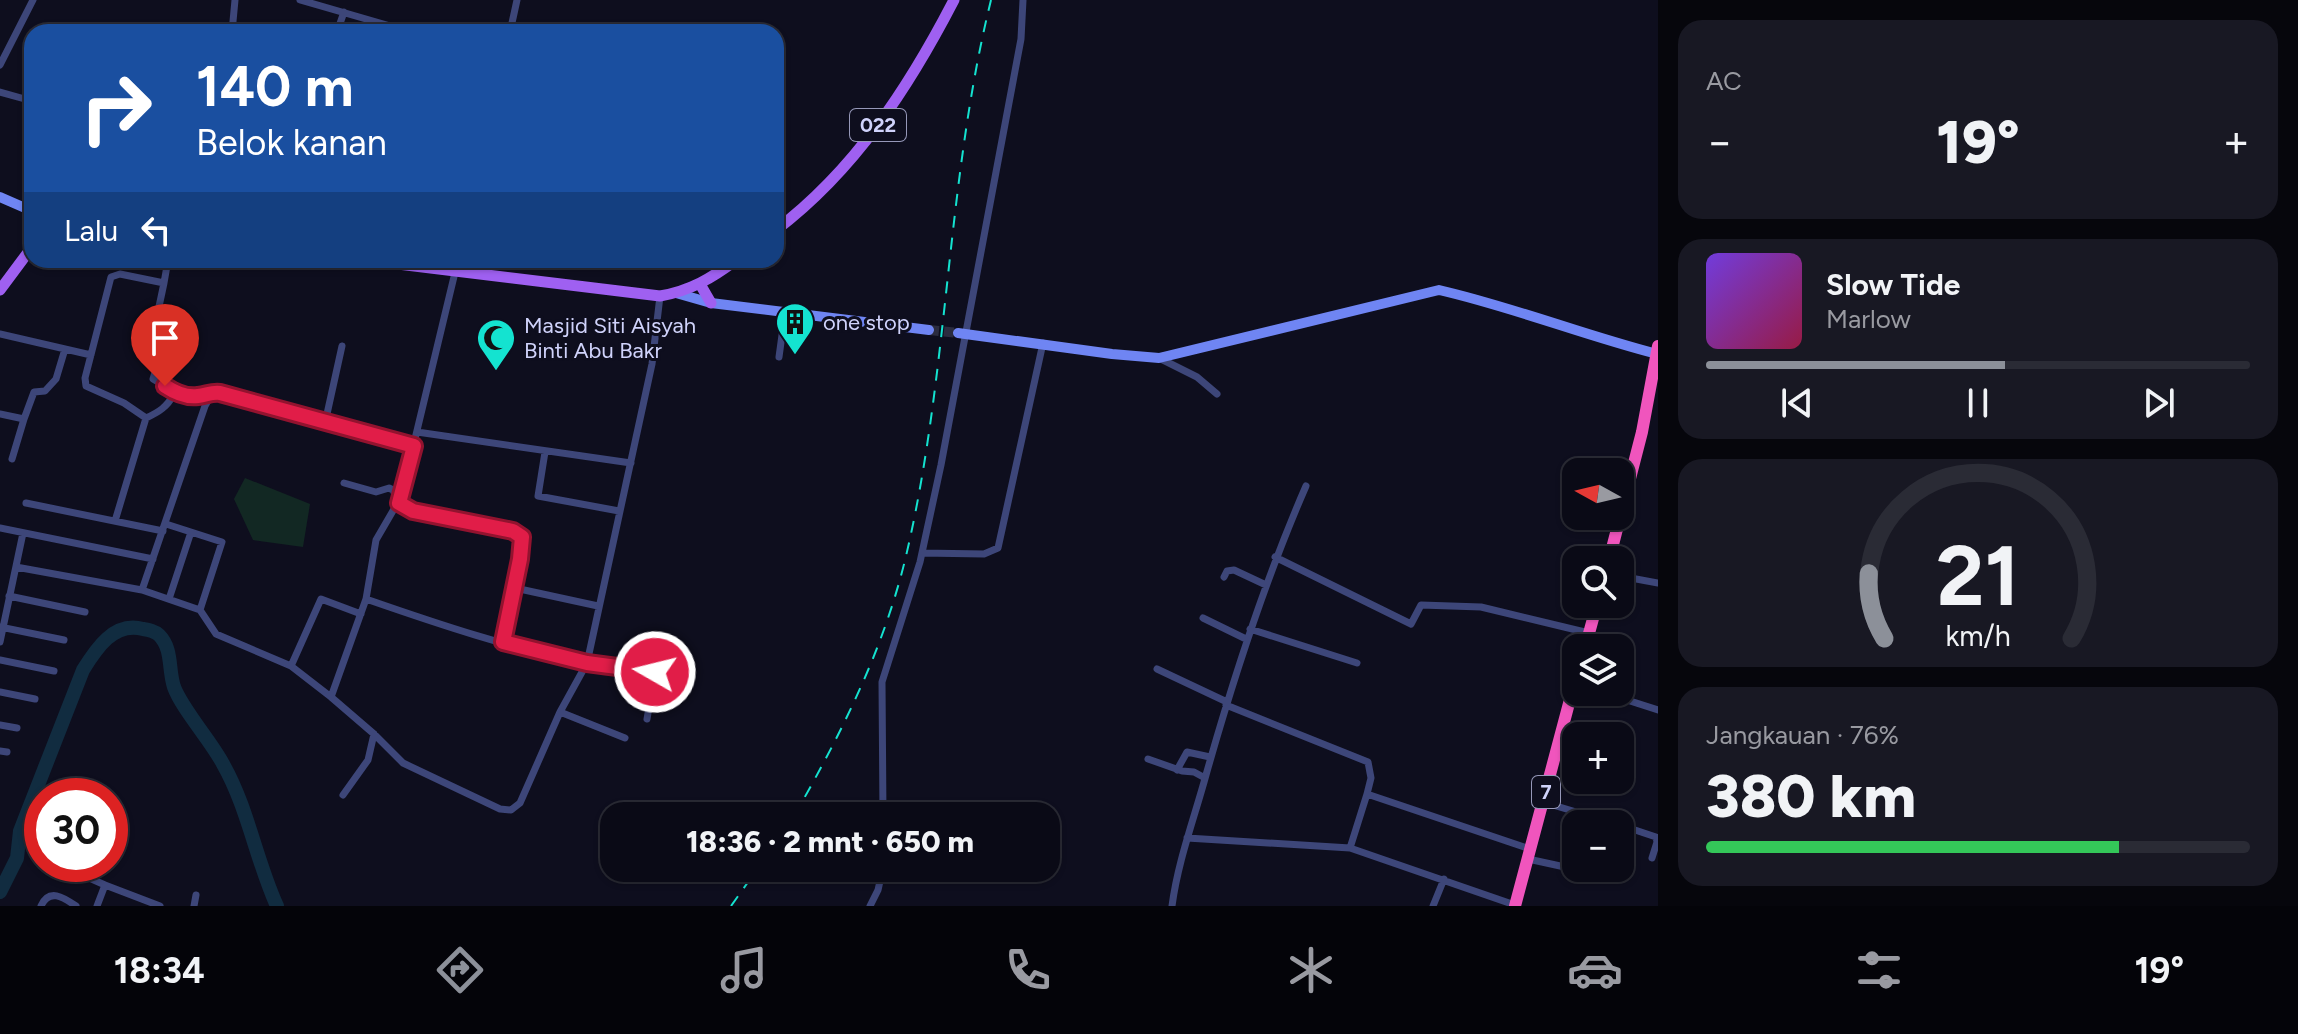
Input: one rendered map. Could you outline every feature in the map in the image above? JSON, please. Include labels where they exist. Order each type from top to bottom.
[{"type":"highway","points":[[1613,546],[1640,444],[1657,350]]},
{"type":"highway","points":[[1589,633],[1593,618]]},
{"type":"highway","name":"7","points":[[1515,905],[1569,706]]},
{"type":"main road","name":"022","points":[[784,223],[826,188],[893,106],[926,54],[953,0]]},
{"type":"main road","points":[[0,290],[24,258]]},
{"type":"main road","points":[[477,268],[660,296],[700,284],[724,268]]},
{"type":"main road","points":[[700,284],[711,303]]},
{"type":"street","points":[[0,65],[33,0]]},
{"type":"street","points":[[233,24],[235,0]]},
{"type":"street","points":[[300,0],[384,24]]},
{"type":"street","points":[[512,24],[517,0]]},
{"type":"street","points":[[883,802],[882,682],[922,553],[1021,39],[1023,0]]},
{"type":"street","points":[[340,24],[344,12]]},
{"type":"street","points":[[0,92],[24,99]]},
{"type":"street","points":[[0,197],[24,208]]},
{"type":"street","points":[[167,268],[153,335],[164,342],[153,379],[174,394],[198,396],[213,392],[414,446]]},
{"type":"street","points":[[331,697],[366,599],[376,540],[399,503],[456,268]]},
{"type":"street","points":[[146,418],[117,399],[86,386],[85,378],[113,275],[164,283]]},
{"type":"street","points":[[963,334],[1159,358],[1439,290],[1485,300],[1615,343],[1657,350]]},
{"type":"street","points":[[676,293],[711,303],[929,330]]},
{"type":"street","points":[[16,567],[142,590],[200,610],[210,627],[222,638],[291,666],[374,734],[403,763],[500,809],[511,810],[520,803],[560,712],[587,663],[652,364],[660,296]]},
{"type":"street","points":[[779,357],[785,313]]},
{"type":"street","points":[[0,334],[91,355]]},
{"type":"street","points":[[922,553],[984,554],[998,548],[1043,343]]},
{"type":"street","points":[[325,423],[342,346]]},
{"type":"street","points":[[12,459],[34,392],[45,391],[56,379],[65,349]]},
{"type":"street","points":[[1159,358],[1197,377],[1217,394]]},
{"type":"street","points":[[142,590],[205,406],[213,392]]},
{"type":"street","points":[[115,521],[146,418],[159,412],[174,394]]},
{"type":"street","points":[[0,414],[24,419]]},
{"type":"street","points":[[417,432],[631,463]]},
{"type":"street","points":[[545,452],[538,496],[619,511]]},
{"type":"street","points":[[344,483],[376,492],[389,488],[399,503],[413,511],[519,533],[522,543],[503,642]]},
{"type":"street","points":[[1172,906],[1187,838],[1246,639],[1275,557],[1306,486]]},
{"type":"street","points":[[26,503],[191,532],[222,542],[200,610]]},
{"type":"street","points":[[0,530],[153,559]]},
{"type":"street","points":[[169,599],[191,532]]},
{"type":"street","points":[[0,642],[23,533]]},
{"type":"street","points":[[1275,557],[1411,624],[1421,605],[1481,607],[1589,633]]},
{"type":"street","points":[[1224,577],[1227,571],[1234,570],[1266,585]]},
{"type":"street","points":[[1634,579],[1658,583]]},
{"type":"street","points":[[515,588],[598,606]]},
{"type":"street","points":[[9,596],[85,612]]},
{"type":"street","points":[[291,666],[321,599],[361,614]]},
{"type":"street","points":[[366,599],[503,642],[587,663],[655,672],[647,719]]},
{"type":"street","points":[[1203,618],[1246,639]]},
{"type":"street","points":[[1,628],[64,640]]},
{"type":"street","points":[[1250,629],[1357,663]]},
{"type":"street","points":[[0,660],[54,671]]},
{"type":"street","points":[[1157,669],[1226,704],[1368,762],[1371,774],[1367,794],[1350,848]]},
{"type":"street","points":[[0,692],[35,699]]},
{"type":"street","points":[[1634,702],[1658,710]]},
{"type":"street","points":[[560,712],[625,738]]},
{"type":"street","points":[[0,725],[17,728]]},
{"type":"street","points":[[343,795],[368,760],[374,734]]},
{"type":"street","points":[[1177,770],[1187,752],[1210,757]]},
{"type":"street","points":[[1148,759],[1205,778]]},
{"type":"street","points":[[1367,794],[1562,865]]},
{"type":"street","points":[[1543,802],[1569,810]]},
{"type":"street","points":[[1634,830],[1656,837],[1652,858]]},
{"type":"street","points":[[1187,838],[1350,848],[1515,905]]},
{"type":"street","points":[[1433,906],[1444,879]]},
{"type":"street","points":[[98,882],[160,906]]},
{"type":"street","points":[[870,906],[880,882]]},
{"type":"street","points":[[97,906],[105,885]]},
{"type":"street","points":[[41,906],[44,899],[53,895],[76,906]]},
{"type":"street","points":[[194,906],[196,895]]},
{"type":"green space","points":[[245,478],[310,504],[303,547],[253,540],[234,499]]},
{"type":"waterway","points":[[0,892],[17,858],[20,831],[83,670],[107,639],[123,629],[133,628],[154,632],[163,641],[174,687],[232,781],[277,906]]},
{"type":"tunnel","points":[[929,330],[958,333]]},
{"type":"railway","points":[[802,802],[873,658],[906,556],[931,418],[965,138],[991,0]]},
{"type":"railway","points":[[731,906],[748,882]]},
{"type":"place","name":"one stop","points":[[795,356]]},
{"type":"place","name":"Masjid Siti Aisyah Binti Abu Bakr","points":[[496,372]]},
{"type":"route","points":[[165,386],[174,394],[198,396],[220,393],[414,446],[399,503],[413,511],[513,531],[522,537],[503,642],[587,663],[655,672]]}]
